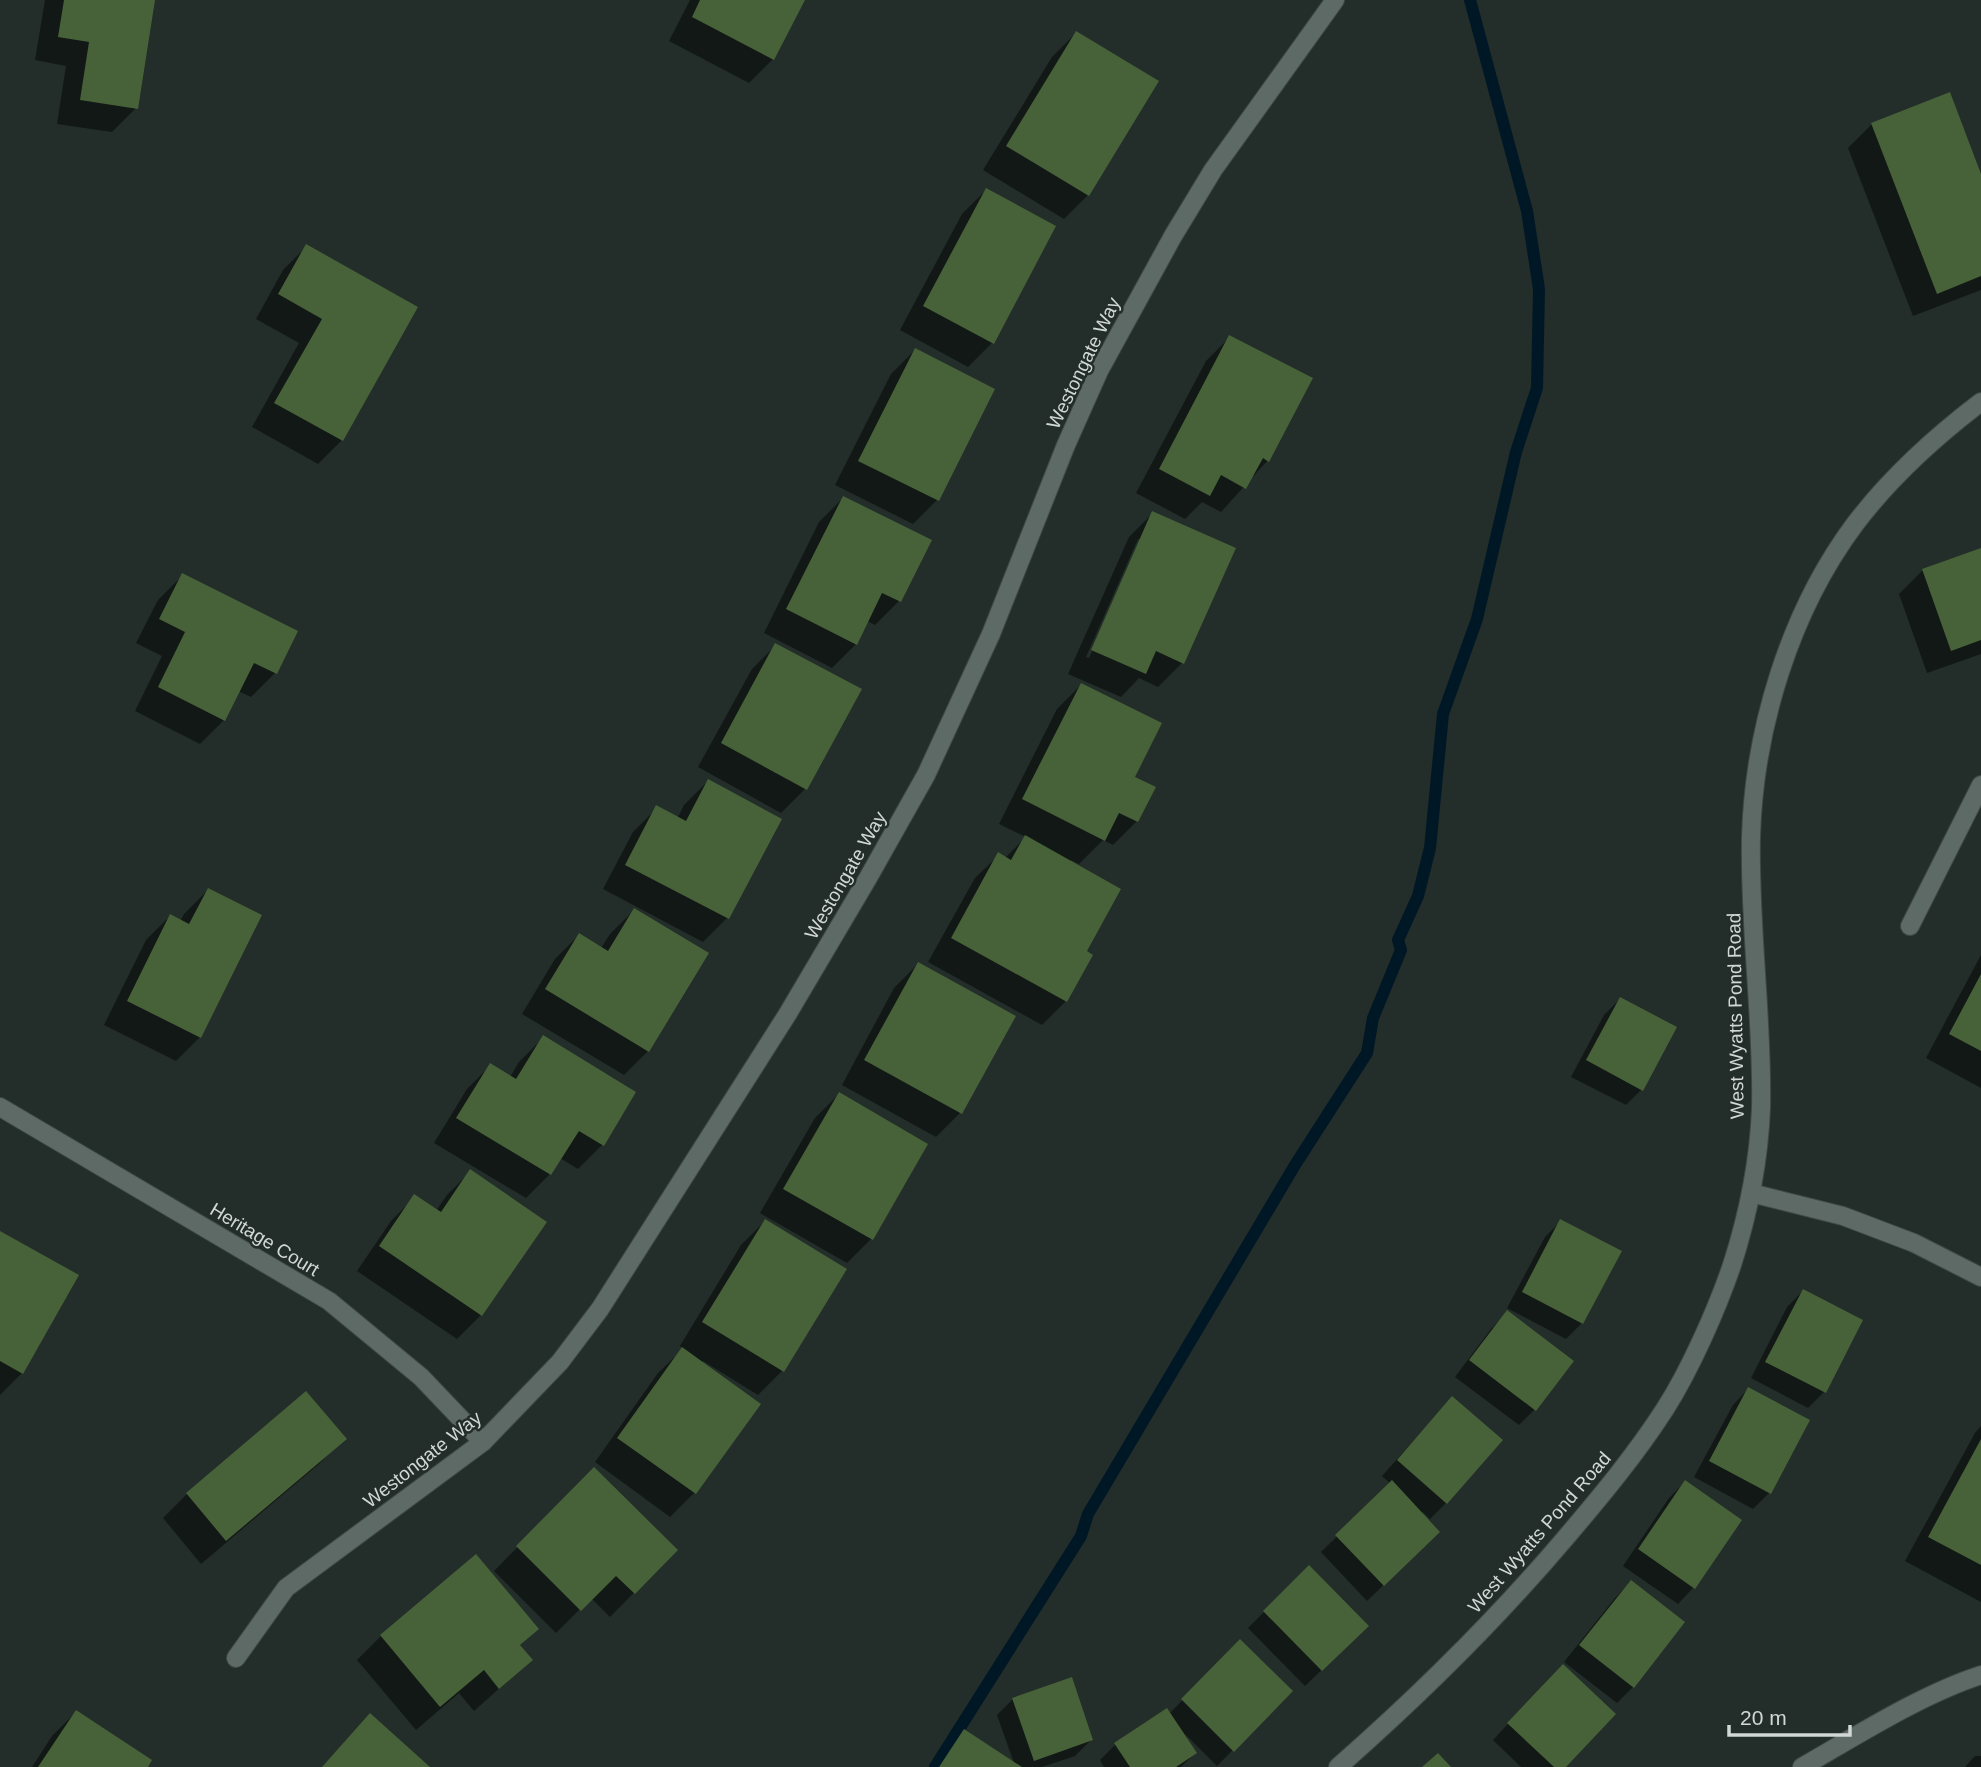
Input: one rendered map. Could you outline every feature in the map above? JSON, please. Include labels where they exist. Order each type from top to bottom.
[{"type":"street","name":"Westongate Way","points":[[236,1658],[286,1588],[483,1442],[560,1362],[600,1309],[766,1048],[926,775],[991,634],[1066,445],[1099,371],[1128,316],[1213,170],[1335,0]]},
{"type":"street","name":"West Wyatts Pond Road","points":[[1338,1767],[1406,1707],[1516,1596],[1613,1482],[1667,1406],[1706,1329],[1732,1265],[1751,1193],[1760,1097],[1760,1028],[1751,839],[1755,779],[1765,727],[1781,670],[1797,627],[1825,571],[1856,523],[1901,472],[1938,436],[1981,402]]},
{"type":"street","points":[[1910,926],[1981,785]]},
{"type":"street","name":"Heritage Court","points":[[0,1107],[329,1301],[421,1377],[483,1442]]},
{"type":"street","points":[[1751,1193],[1843,1216],[1914,1243],[1981,1278]]},
{"type":"street","points":[[1802,1767],[1961,1681],[1981,1675]]},
{"type":"building","points":[[64,0],[155,0],[138,109],[80,100],[89,42],[58,37]]},
{"type":"building","points":[[700,0],[805,0],[774,60],[692,17]]},
{"type":"building","points":[[1076,31],[1159,81],[1089,196],[1006,146]]},
{"type":"building","points":[[1950,92],[1981,174],[1981,276],[1937,294],[1871,123]]},
{"type":"building","points":[[986,188],[1056,226],[994,344],[923,306]]},
{"type":"building","points":[[306,244],[418,307],[343,441],[274,403],[322,319],[278,294]]},
{"type":"building","points":[[1229,335],[1313,378],[1269,462],[1263,458],[1246,489],[1221,475],[1210,496],[1159,469]]},
{"type":"building","points":[[915,348],[995,389],[939,501],[858,461]]},
{"type":"building","points":[[843,496],[932,540],[901,602],[882,593],[857,645],[786,609]]},
{"type":"building","points":[[1152,511],[1236,548],[1184,664],[1156,651],[1146,674],[1091,650]]},
{"type":"building","points":[[1981,548],[1981,640],[1951,651],[1922,569]]},
{"type":"building","points":[[182,573],[298,631],[277,674],[254,663],[225,721],[158,687],[185,632],[159,619]]},
{"type":"building","points":[[775,643],[862,689],[807,790],[721,743]]},
{"type":"building","points":[[1081,683],[1162,723],[1135,777],[1156,787],[1138,822],[1119,813],[1105,841],[1022,799]]},
{"type":"building","points":[[708,779],[782,819],[729,919],[625,865],[656,805],[686,821]]},
{"type":"building","points":[[1025,835],[1121,889],[1087,951],[1093,955],[1067,1002],[951,938],[998,852],[1011,860]]},
{"type":"building","points":[[208,888],[262,915],[201,1038],[127,1001],[170,914],[189,924]]},
{"type":"building","points":[[634,908],[709,953],[649,1052],[545,989],[579,933],[608,951]]},
{"type":"building","points":[[918,962],[1016,1016],[962,1114],[864,1060]]},
{"type":"building","points":[[1981,974],[1981,1051],[1949,1034]]},
{"type":"building","points":[[1620,997],[1677,1027],[1643,1091],[1586,1060]]},
{"type":"building","points":[[543,1035],[636,1092],[604,1146],[579,1131],[551,1175],[456,1118],[490,1063],[516,1079]]},
{"type":"building","points":[[839,1092],[928,1144],[873,1240],[783,1189]]},
{"type":"building","points":[[470,1169],[547,1222],[482,1316],[379,1246],[414,1194],[441,1212]]},
{"type":"building","points":[[765,1219],[847,1269],[784,1372],[702,1322]]},
{"type":"building","points":[[1560,1219],[1622,1251],[1583,1324],[1522,1292]]},
{"type":"building","points":[[0,1231],[79,1275],[23,1374],[0,1361]]},
{"type":"building","points":[[1803,1289],[1863,1320],[1826,1393],[1765,1362]]},
{"type":"building","points":[[1507,1310],[1574,1361],[1536,1411],[1469,1360]]},
{"type":"building","points":[[682,1347],[761,1404],[696,1494],[617,1438]]},
{"type":"building","points":[[1748,1387],[1810,1420],[1771,1494],[1709,1461]]},
{"type":"building","points":[[306,1391],[347,1439],[226,1541],[186,1493]]},
{"type":"building","points":[[1452,1396],[1503,1440],[1447,1504],[1397,1460]]},
{"type":"building","points":[[1981,1439],[1981,1565],[1928,1537]]},
{"type":"building","points":[[594,1467],[678,1550],[635,1594],[616,1576],[581,1611],[516,1546]]},
{"type":"building","points":[[1392,1480],[1440,1532],[1384,1586],[1335,1535]]},
{"type":"building","points":[[1685,1480],[1742,1520],[1695,1589],[1638,1549]]},
{"type":"building","points":[[476,1554],[539,1629],[520,1645],[533,1660],[499,1689],[484,1670],[440,1707],[380,1635]]},
{"type":"building","points":[[1309,1565],[1369,1626],[1322,1671],[1263,1611]]},
{"type":"building","points":[[1631,1580],[1685,1622],[1634,1688],[1579,1645]]},
{"type":"building","points":[[1240,1639],[1293,1691],[1234,1752],[1181,1699]]},
{"type":"building","points":[[1563,1664],[1616,1714],[1566,1767],[1554,1767],[1507,1723]]},
{"type":"building","points":[[1072,1677],[1093,1740],[1034,1761],[1012,1698]]},
{"type":"building","points":[[1167,1708],[1197,1753],[1176,1767],[1130,1767],[1114,1743]]},
{"type":"building","points":[[76,1710],[152,1760],[148,1767],[38,1767]]},
{"type":"building","points":[[370,1713],[430,1767],[322,1767]]},
{"type":"building","points":[[964,1729],[1022,1767],[939,1767]]},
{"type":"building","points":[[1438,1753],[1451,1767],[1422,1767]]},
{"type":"waterway","points":[[935,1767],[1081,1536],[1088,1514],[1295,1165],[1367,1053],[1373,1018],[1401,950],[1398,940],[1418,896],[1430,848],[1443,714],[1477,619],[1516,452],[1537,388],[1539,289],[1527,211],[1470,0]]}]
